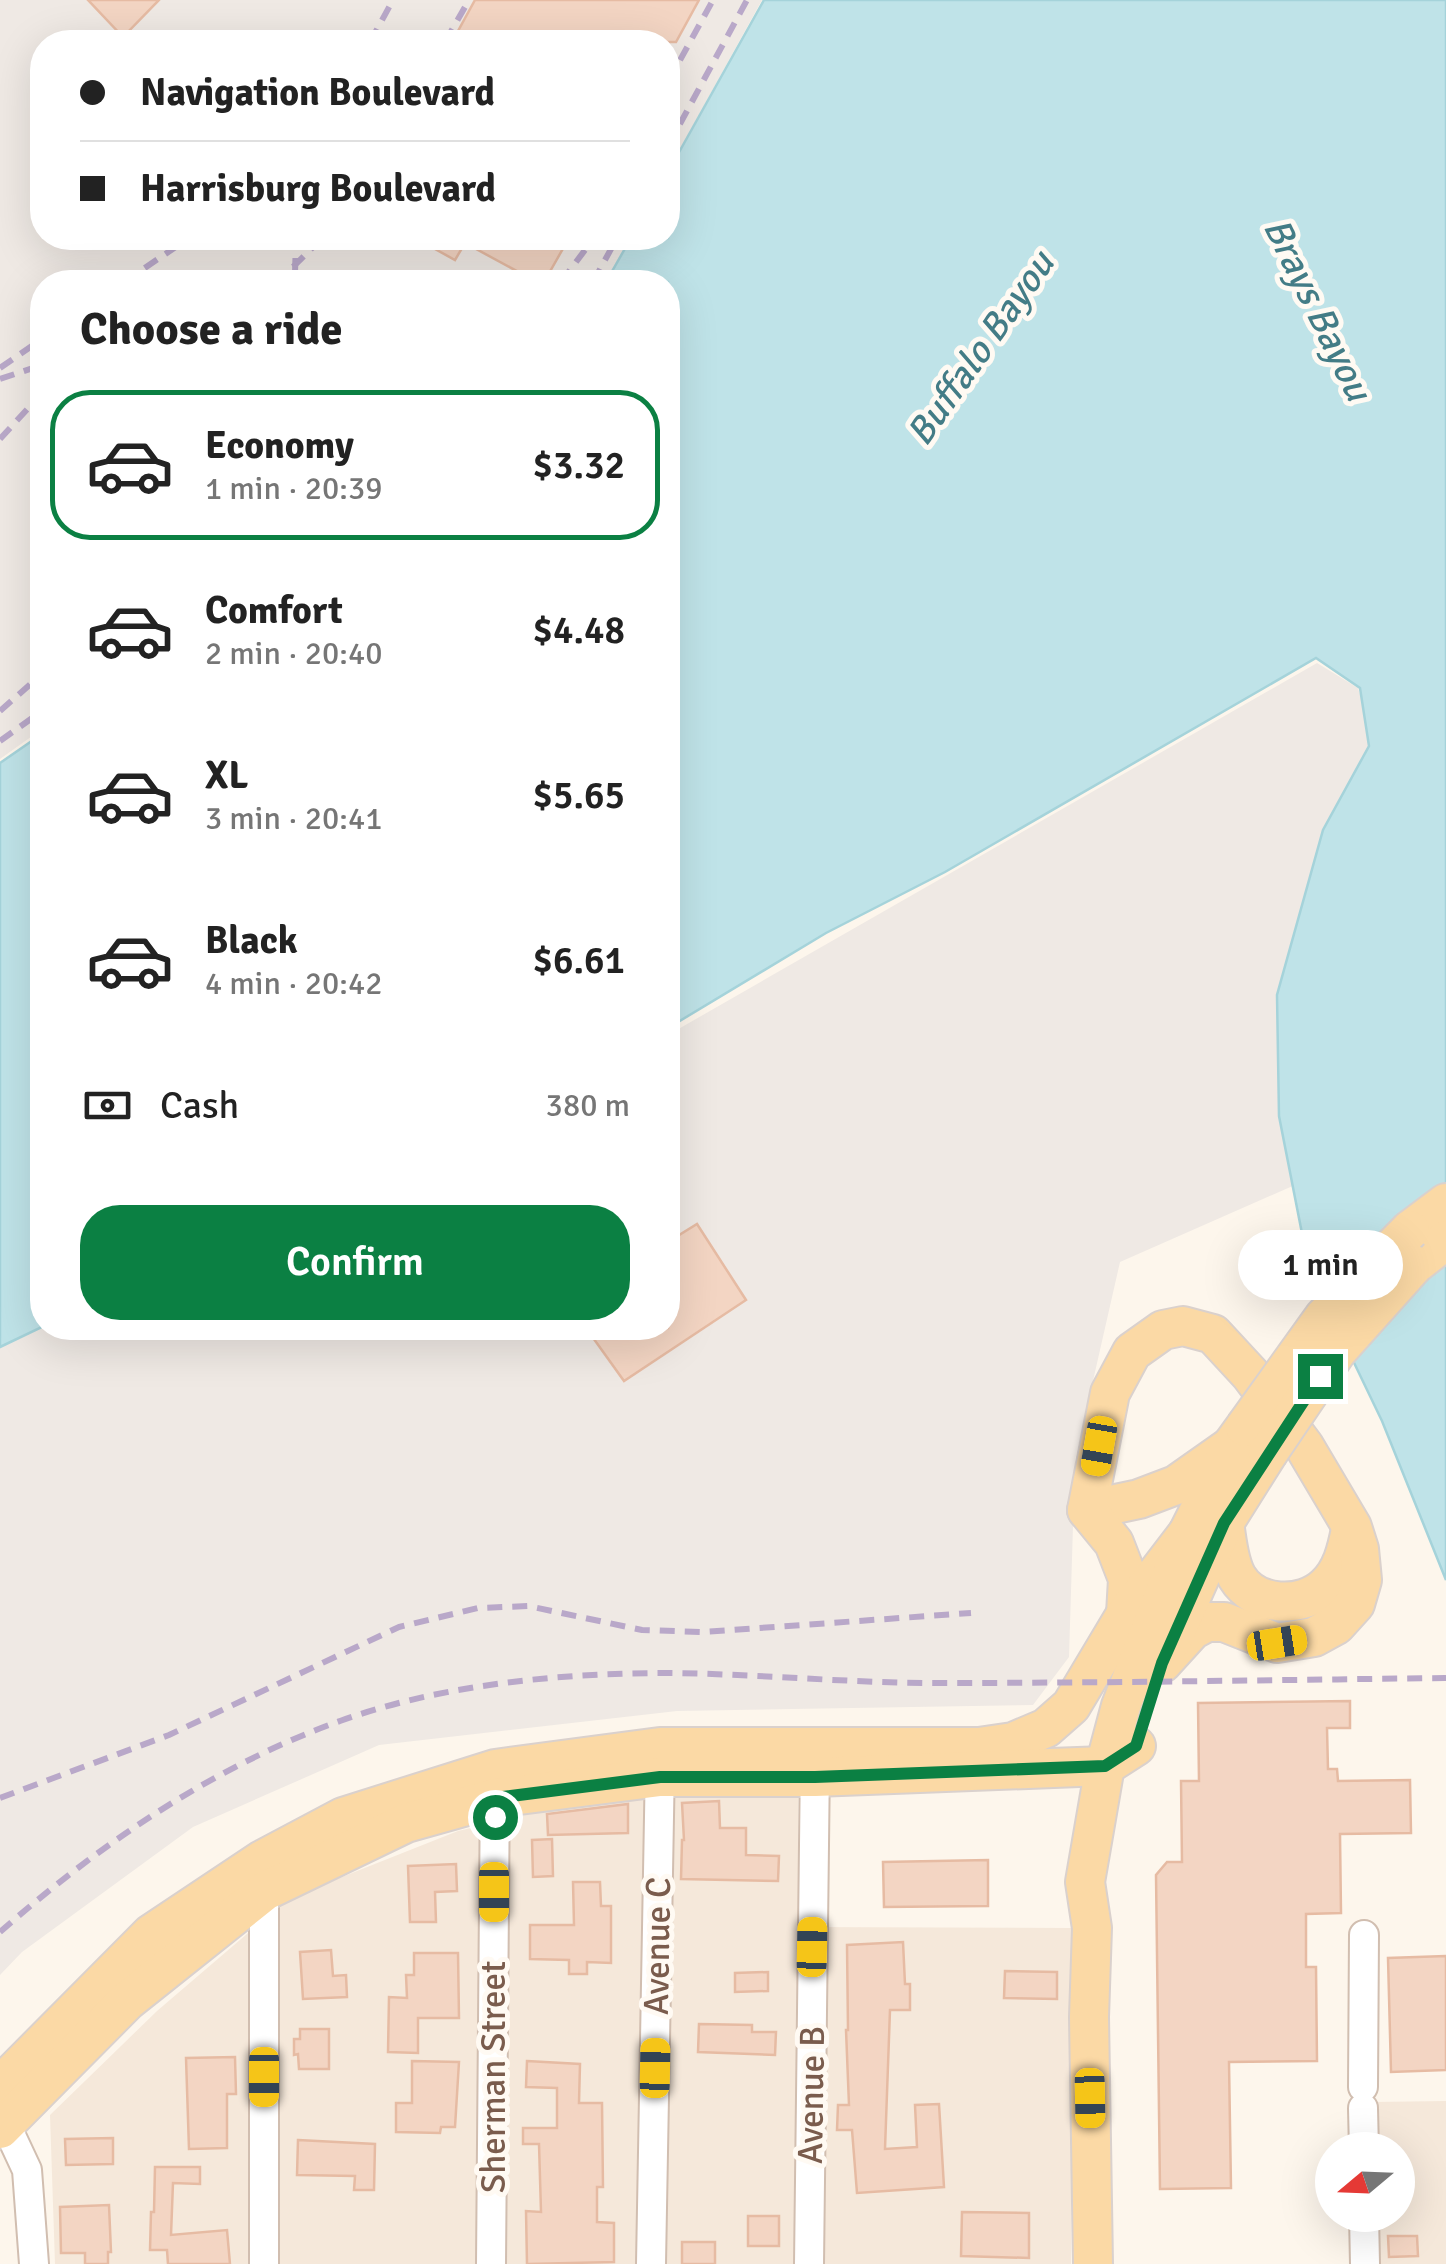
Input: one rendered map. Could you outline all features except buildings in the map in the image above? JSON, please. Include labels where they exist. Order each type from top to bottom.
[{"type":"main road","points":[[1121,1756],[1122,1706],[1134,1670],[1249,1442],[1324,1317],[1424,1245],[1446,1203]]},
{"type":"main road","points":[[1126,1614],[1128,1579],[1114,1544],[1087,1510],[1110,1393],[1132,1352],[1162,1330],[1183,1326],[1213,1334],[1250,1374],[1304,1446],[1352,1527],[1362,1580],[1355,1604],[1336,1625],[1314,1637],[1277,1643],[1224,1622],[1207,1622],[1192,1630],[1162,1663]]},
{"type":"main road","points":[[1087,1510],[1139,1500],[1176,1485],[1249,1442]]},
{"type":"main road","points":[[1206,1528],[1251,1593],[1273,1601],[1306,1600],[1328,1585],[1346,1558],[1352,1527]]},
{"type":"main road","points":[[815,1762],[1013,1742],[1046,1728],[1071,1706],[1126,1614],[1206,1528]]},
{"type":"main road","points":[[1093,2264],[1088,2017],[1092,1928],[1085,1882],[1121,1756],[1162,1663],[1206,1528]]},
{"type":"main road","points":[[0,2086],[150,1934],[264,1875],[406,1823],[495,1784],[660,1762],[1121,1756]]},
{"type":"main road","points":[[2,2123],[264,1875]]},
{"type":"street","name":"Avenue C","points":[[651,2264],[660,1762]]},
{"type":"street","name":"Avenue B","points":[[809,2264],[815,1762]]},
{"type":"street","name":"Sherman Street","points":[[492,2264],[495,1784]]},
{"type":"street","points":[[264,1875],[264,2264]]},
{"type":"street","points":[[1364,1935],[1364,2132]]},
{"type":"street","points":[[2,2123],[28,2170],[34,2264]]},
{"type":"street","points":[[1364,2232],[1365,2264]]},
{"type":"shaded area","points":[[0,0],[762,0],[680,149],[680,30],[30,30],[30,250],[624,250],[613,270],[30,270],[30,738],[0,759]]},
{"type":"shaded area","points":[[1317,663],[1358,688],[1378,750],[1304,1181],[1120,1262],[1075,1460],[1069,1657],[1033,1705],[677,1711],[379,1745],[193,1827],[22,1952],[0,1975],[0,1342],[30,1327],[30,1340],[680,1340],[680,1028]]},
{"type":"shaded area","points":[[798,1793],[798,1927],[1072,1928],[1071,2264],[55,2264],[50,2115],[157,2011],[289,1898],[458,1831],[601,1797]]},
{"type":"shaded area","points":[[1446,2101],[1446,2264],[1375,2264],[1375,2232],[1415,2232],[1415,2132],[1374,2132],[1373,2102]]},
{"type":"water","points":[[764,0],[1446,0],[1446,1580],[1382,1421],[1309,1269],[1279,1116],[1277,995],[1323,830],[1369,746],[1360,688],[1316,658],[945,872],[826,933],[680,1021],[680,270],[613,270],[624,250],[680,250],[680,150]]},
{"type":"water","points":[[30,742],[30,1333],[0,1347],[0,763]]},
{"type":"railway","points":[[377,30],[393,0]]},
{"type":"railway","points":[[452,30],[469,0]]},
{"type":"railway","points":[[680,60],[713,0]]},
{"type":"railway","points":[[680,124],[747,0]]},
{"type":"railway","points":[[142,270],[171,250]]},
{"type":"railway","points":[[295,270],[296,250]]},
{"type":"railway","points":[[289,270],[310,250]]},
{"type":"railway","points":[[570,270],[585,250]]},
{"type":"railway","points":[[600,270],[610,250]]},
{"type":"railway","points":[[0,368],[30,347]]},
{"type":"railway","points":[[0,379],[30,369]]},
{"type":"railway","points":[[0,439],[30,406]]},
{"type":"railway","points":[[0,711],[30,685]]},
{"type":"railway","points":[[0,741],[30,720]]},
{"type":"railway","points":[[0,1798],[169,1735],[399,1627],[478,1608],[528,1606],[642,1630],[703,1632],[971,1613]]},
{"type":"railway","points":[[0,1932],[118,1838],[203,1784],[293,1739],[340,1721],[461,1690],[545,1678],[670,1673],[936,1683],[1446,1678]]},
{"type":"route","points":[[495,1817],[495,1798],[660,1777],[815,1777],[1105,1766],[1136,1746],[1162,1663],[1224,1523],[1320,1376]]},
{"type":"water label","name":"Brays Bayou","points":[[1318,309]]},
{"type":"water label","name":"Buffalo Bayou","points":[[980,348]]}]
